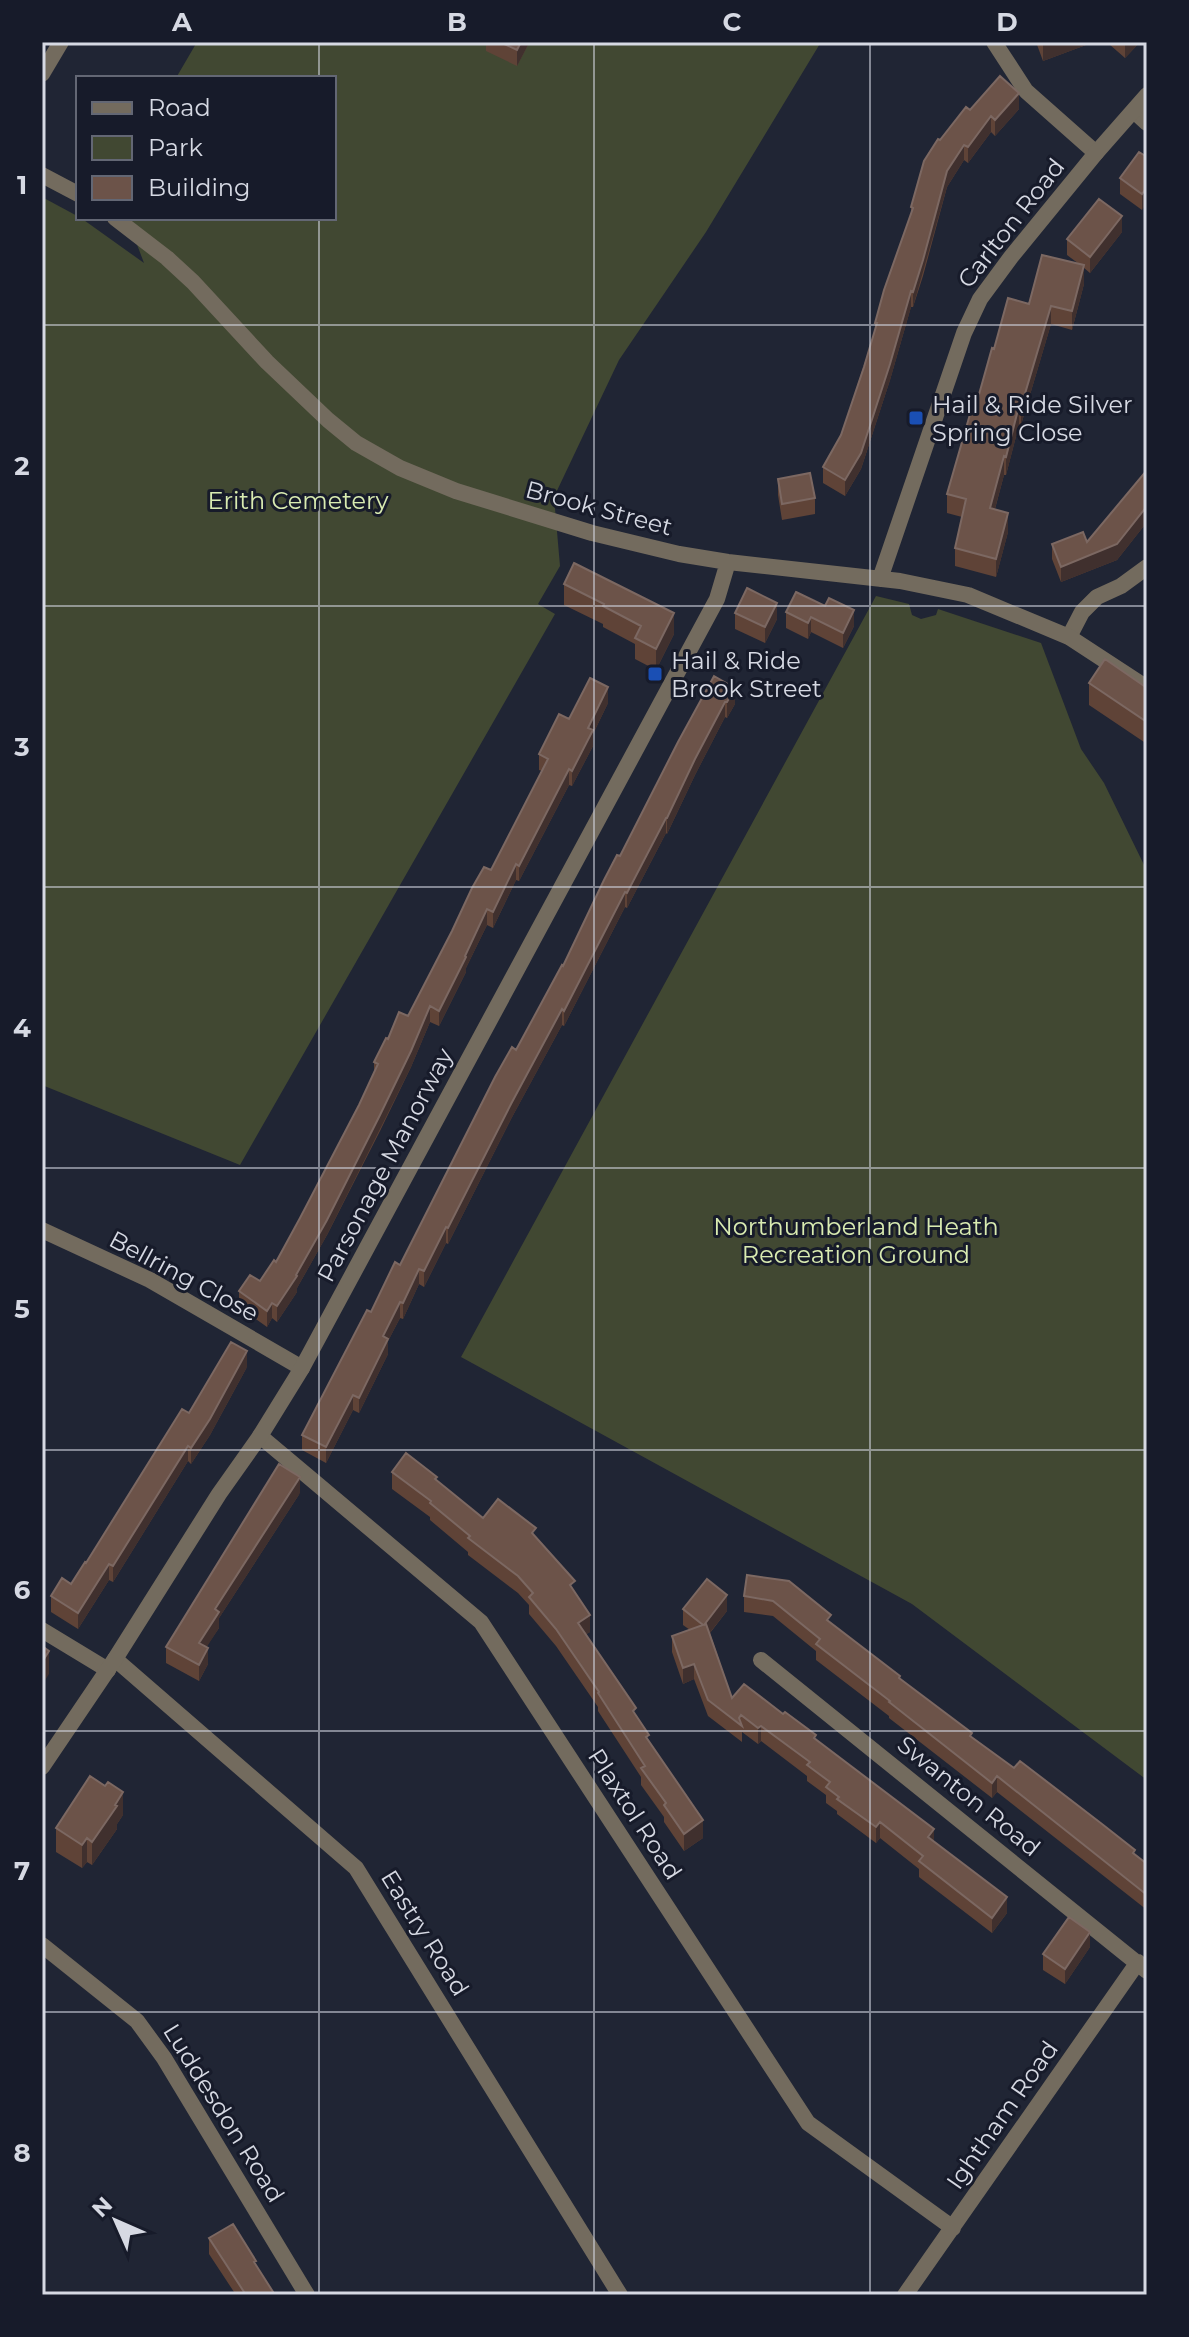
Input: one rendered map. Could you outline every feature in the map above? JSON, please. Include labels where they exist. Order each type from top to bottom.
[{"type":"street","points":[[42,74],[61,42]]},
{"type":"street","points":[[994,42],[1026,91],[1096,153]]},
{"type":"street","name":"Carlton Road","points":[[880,579],[964,333],[980,299],[1096,153],[1147,95]]},
{"type":"street","points":[[1134,111],[1147,123]]},
{"type":"street","points":[[42,175],[76,193]]},
{"type":"street","name":"Brook Street","points":[[118,220],[193,282],[267,362],[328,420],[356,443],[400,468],[456,491],[592,533],[679,554],[900,581],[968,595],[1069,637],[1147,688]]},
{"type":"street","name":"Parsonage Manorway","points":[[42,1767],[302,1368],[717,599],[728,562]]},
{"type":"street","points":[[1069,637],[1082,612],[1097,597],[1121,586],[1147,567]]},
{"type":"street","name":"Bellring Close","points":[[42,1230],[150,1280],[302,1368]]},
{"type":"street","name":"Plaxtol Road","points":[[260,1436],[481,1622],[808,2123],[953,2228]]},
{"type":"street","name":"Eastry Road","points":[[42,1630],[111,1664],[356,1868],[620,2295]]},
{"type":"street","name":"Swanton Road","points":[[761,1660],[1142,1966]]},
{"type":"street","name":"Luddesdon Road","points":[[42,1945],[137,2021],[164,2058],[307,2295]]},
{"type":"street","name":"Ightham Road","points":[[905,2295],[1142,1966]]},
{"type":"green space","name":"Erith Cemetery","points":[[197,42],[821,42],[706,232],[619,360],[554,497],[560,566],[538,604],[555,614],[240,1165],[42,1085],[42,197],[76,215],[76,220],[84,220],[144,263],[128,220],[336,220],[336,76],[177,76]]},
{"type":"green space","name":"Northumberland Heath Recreation Ground","points":[[876,596],[909,604],[912,615],[921,619],[936,615],[938,609],[1041,643],[1081,749],[1104,783],[1147,871],[1147,1780],[912,1604],[461,1357]]},
{"type":"building","points":[[500,42],[521,42],[517,50]]},
{"type":"building","points":[[1000,76],[1019,93],[995,120],[991,116],[968,147],[964,145],[947,171],[923,260],[861,453],[845,480],[823,467],[841,435],[864,367],[884,290],[913,208],[924,161],[938,139],[966,107],[970,110]]},
{"type":"building","points":[[1139,152],[1147,157],[1147,187],[1142,194],[1120,178]]},
{"type":"building","points":[[1099,199],[1122,216],[1090,257],[1067,239]]},
{"type":"building","points":[[1042,255],[1084,265],[1072,311],[1051,306],[1004,456],[990,508],[1008,513],[996,559],[955,548],[966,499],[947,494],[1008,298],[1029,304]]},
{"type":"building","points":[[1147,470],[1147,506],[1117,544],[1061,567],[1052,544],[1083,532],[1087,542]]},
{"type":"building","points":[[810,473],[815,498],[782,504],[778,479]]},
{"type":"building","points":[[574,563],[674,613],[656,649],[635,638],[641,626],[564,584]]},
{"type":"building","points":[[747,588],[777,603],[765,627],[735,613]]},
{"type":"building","points":[[796,592],[825,606],[829,598],[854,610],[843,633],[811,617],[808,623],[786,612]]},
{"type":"building","points":[[1105,659],[1147,688],[1147,722],[1089,683]]},
{"type":"building","points":[[714,676],[735,688],[564,1011],[562,1009],[511,1104],[448,1228],[424,1271],[419,1269],[403,1303],[400,1302],[383,1336],[388,1339],[359,1398],[353,1395],[326,1447],[302,1435],[367,1310],[371,1312],[395,1262],[400,1265],[495,1077],[512,1047],[516,1050],[563,966],[617,855],[620,856]]},
{"type":"building","points":[[590,678],[608,687],[588,728],[593,730],[572,771],[569,769],[519,866],[516,864],[493,912],[487,909],[439,1011],[430,1006],[380,1115],[297,1276],[277,1306],[272,1303],[267,1311],[239,1291],[250,1275],[260,1281],[274,1260],[276,1262],[359,1105],[378,1064],[374,1062],[399,1012],[408,1016],[472,888],[484,867],[491,870],[548,759],[539,754],[559,714],[569,719]]},
{"type":"building","points":[[231,1342],[247,1351],[210,1419],[191,1448],[188,1446],[113,1566],[109,1564],[78,1613],[51,1596],[62,1578],[71,1584],[86,1563],[182,1409],[189,1413]]},
{"type":"building","points":[[406,1453],[483,1518],[498,1499],[536,1528],[532,1533],[575,1581],[570,1585],[590,1615],[578,1623],[636,1708],[633,1711],[649,1735],[646,1737],[703,1820],[684,1834],[641,1768],[645,1766],[599,1692],[556,1629],[529,1597],[533,1593],[518,1576],[468,1538],[470,1536],[431,1501],[392,1472]]},
{"type":"building","points":[[279,1464],[300,1477],[215,1609],[219,1612],[199,1643],[208,1648],[199,1665],[166,1647]]},
{"type":"building","points":[[747,1575],[789,1581],[831,1615],[827,1620],[972,1733],[970,1736],[1014,1768],[1020,1761],[1135,1850],[1133,1853],[1147,1864],[1147,1895],[997,1776],[992,1783],[816,1644],[820,1639],[773,1601],[744,1596]]},
{"type":"building","points":[[707,1579],[727,1595],[704,1625],[732,1698],[744,1684],[816,1735],[814,1738],[934,1829],[928,1837],[1007,1897],[992,1918],[919,1861],[923,1856],[880,1822],[876,1827],[837,1799],[839,1797],[826,1787],[830,1782],[807,1765],[810,1762],[761,1726],[758,1728],[741,1715],[742,1726],[708,1700],[694,1664],[683,1668],[672,1636],[703,1625],[683,1609]]},
{"type":"building","points":[[42,1646],[49,1651],[42,1662]]},
{"type":"building","points":[[90,1776],[105,1786],[108,1782],[123,1792],[92,1842],[87,1838],[82,1845],[56,1828]]},
{"type":"building","points":[[1069,1917],[1090,1932],[1065,1969],[1043,1954]]},
{"type":"building","points":[[233,2224],[275,2295],[246,2295],[209,2238]]},
{"type":"place","name":"Hail & Ride Silver Spring Close","points":[[916,418]]},
{"type":"place","name":"Hail & Ride Brook Street","points":[[655,674]]}]
